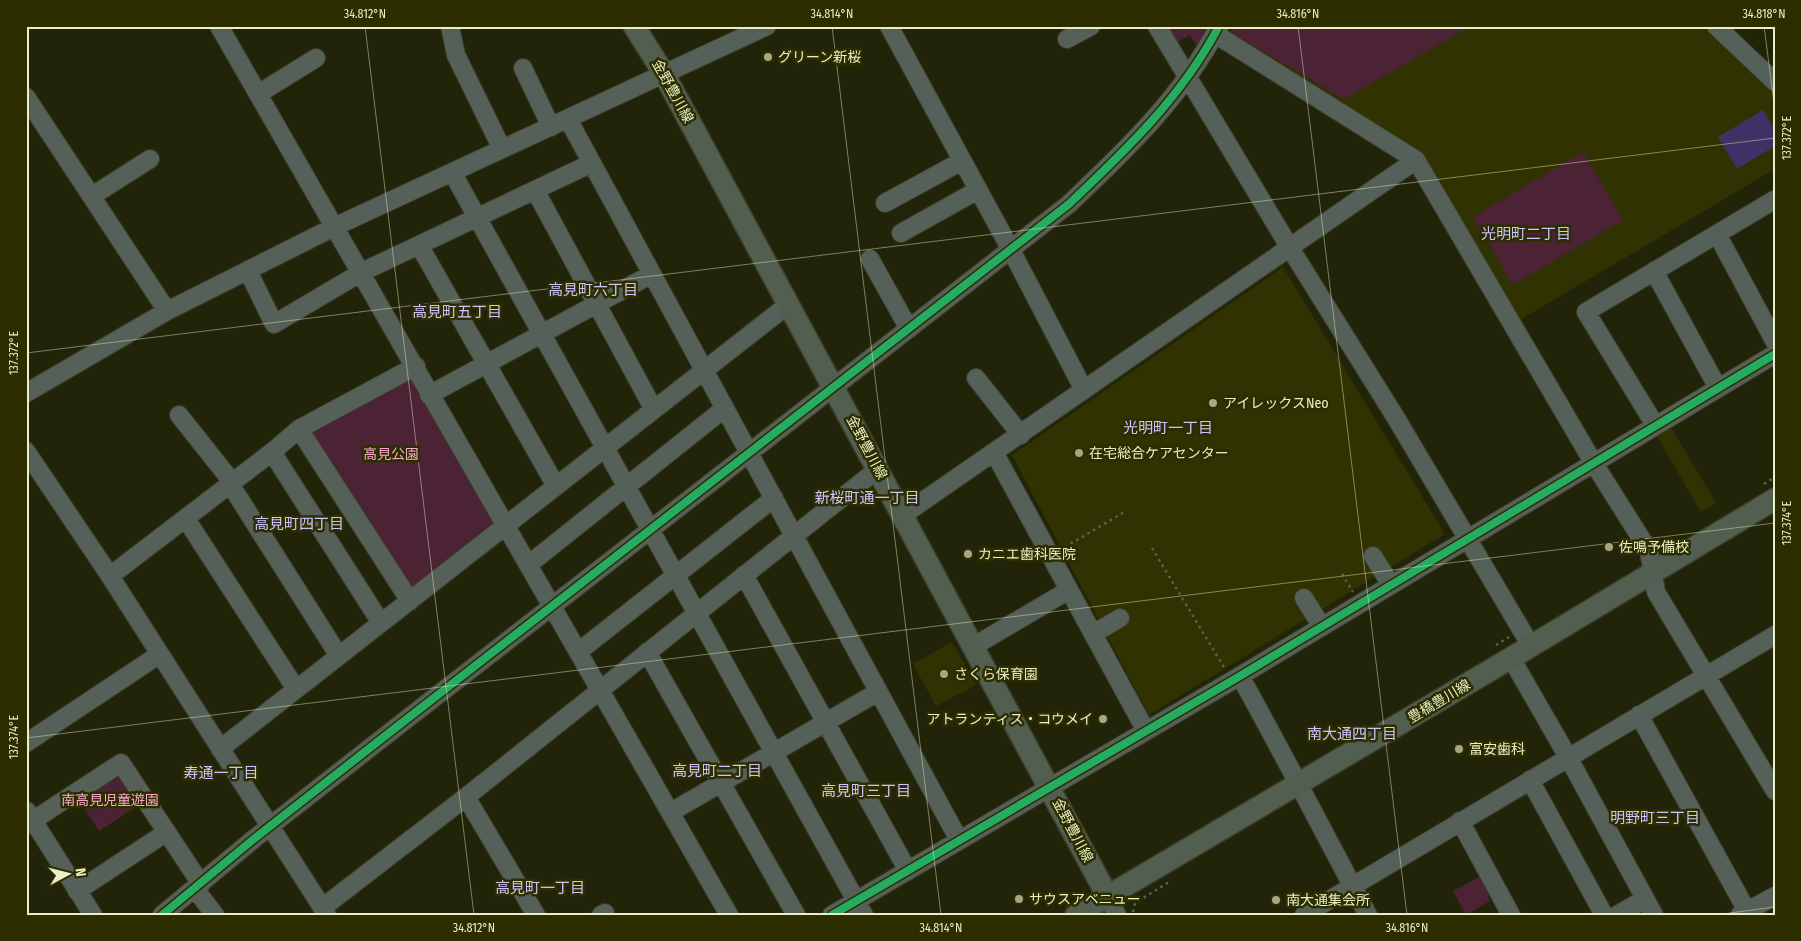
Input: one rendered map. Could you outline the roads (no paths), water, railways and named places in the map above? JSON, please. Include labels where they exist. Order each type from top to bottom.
[{"type":"main road","name":"金野豊川線","points":[[638,30],[835,386],[1112,906]]},
{"type":"main road","name":"豊橋豊川線","points":[[1076,915],[1112,906],[1299,784],[1775,499]]},
{"type":"street","points":[[219,26],[416,366],[430,395],[729,915]]},
{"type":"street","points":[[450,26],[456,55],[502,149]]},
{"type":"street","points":[[26,393],[167,311],[334,227],[767,26]]},
{"type":"street","points":[[889,26],[1011,250],[1084,390]]},
{"type":"street","points":[[1067,39],[1091,26]]},
{"type":"street","points":[[1157,26],[1290,248],[1396,418],[1531,646]]},
{"type":"street","points":[[1716,26],[1775,82]]},
{"type":"street","points":[[162,915],[269,827],[652,529],[749,451],[1069,204],[1134,143],[1187,77],[1217,30],[1416,160],[1593,462],[1649,551],[1656,592],[1775,791]]},
{"type":"street","points":[[258,94],[316,58]]},
{"type":"street","points":[[523,68],[550,127]]},
{"type":"street","points":[[26,96],[167,311]]},
{"type":"street","points":[[568,119],[959,840]]},
{"type":"street","points":[[92,196],[150,159]]},
{"type":"street","points":[[885,203],[962,160]]},
{"type":"street","points":[[903,515],[995,454],[1084,390],[1416,160]]},
{"type":"street","points":[[248,271],[274,324],[362,272],[592,163]]},
{"type":"street","points":[[452,172],[476,218],[652,529],[676,576],[860,907]]},
{"type":"street","points":[[535,190],[653,408]]},
{"type":"street","points":[[901,233],[978,190]]},
{"type":"street","points":[[1656,425],[1586,312],[1774,200],[1775,202]]},
{"type":"street","points":[[1717,234],[1775,342]]},
{"type":"street","points":[[419,244],[556,486]]},
{"type":"street","points":[[870,259],[909,329]]},
{"type":"street","points":[[1654,271],[1718,388]]},
{"type":"street","points":[[430,395],[652,274]]},
{"type":"street","points":[[220,749],[605,448],[653,408],[789,304]]},
{"type":"street","points":[[832,915],[860,907],[908,871],[959,840],[1146,731],[1234,674],[1322,627],[1775,354]]},
{"type":"street","points":[[110,576],[299,430],[416,366]]},
{"type":"street","points":[[976,378],[1021,436]]},
{"type":"street","points":[[528,565],[725,408]]},
{"type":"street","points":[[179,415],[232,483],[339,656]]},
{"type":"street","points":[[299,430],[410,601]]},
{"type":"street","points":[[26,451],[110,576],[269,827],[325,911],[696,612],[878,469]]},
{"type":"street","points":[[272,452],[381,623]]},
{"type":"street","points":[[995,454],[1146,731]]},
{"type":"street","points":[[578,652],[774,498]]},
{"type":"street","points":[[186,519],[296,689]]},
{"type":"street","points":[[1373,556],[1391,585]]},
{"type":"street","points":[[744,575],[908,871]]},
{"type":"street","points":[[974,646],[1069,590]]},
{"type":"street","points":[[1304,598],[1322,627]]},
{"type":"street","points":[[1093,634],[1120,618]]},
{"type":"street","points":[[1304,915],[1706,675],[1775,636]]},
{"type":"street","points":[[647,652],[796,915]]},
{"type":"street","points":[[26,742],[160,654]]},
{"type":"street","points":[[1511,658],[1568,757],[1654,915]]},
{"type":"street","points":[[1234,674],[1299,784],[1368,915]]},
{"type":"street","points":[[671,812],[878,692]]},
{"type":"street","points":[[1639,715],[1743,913],[1775,896]]},
{"type":"street","points":[[93,915],[28,818],[121,763],[167,832],[215,915]]},
{"type":"street","points":[[1530,780],[1604,915]]},
{"type":"street","points":[[466,797],[536,915]]},
{"type":"street","points":[[1460,821],[1511,915]]},
{"type":"street","points":[[77,891],[167,832]]},
{"type":"street","points":[[1617,915],[1646,898]]},
{"type":"place","name":"グリーン新桜","points":[[768,57]]},
{"type":"place","name":"アイレックスNeo","points":[[1213,403]]},
{"type":"place","name":"在宅総合ケアセンター","points":[[1079,453]]},
{"type":"place","name":"佐鳴予備校","points":[[1609,547]]},
{"type":"place","name":"カニエ歯科医院","points":[[968,554]]},
{"type":"place","name":"さくら保育園","points":[[944,674]]},
{"type":"place","name":"アトランティス・コウメイ","points":[[1103,719]]},
{"type":"place","name":"富安歯科","points":[[1459,749]]},
{"type":"place","name":"サウスアベニュー","points":[[1019,899]]},
{"type":"place","name":"南大通集会所","points":[[1276,900]]},
{"type":"district","name":"光明町二丁目","points":[[1526,234]]},
{"type":"district","name":"高見町六丁目","points":[[593,290]]},
{"type":"district","name":"高見町五丁目","points":[[457,312]]},
{"type":"district","name":"光明町一丁目","points":[[1168,428]]},
{"type":"district","name":"新桜町通一丁目","points":[[867,498]]},
{"type":"district","name":"高見町四丁目","points":[[299,524]]},
{"type":"district","name":"南大通四丁目","points":[[1352,734]]},
{"type":"district","name":"高見町二丁目","points":[[717,771]]},
{"type":"district","name":"寿通一丁目","points":[[221,773]]},
{"type":"district","name":"高見町三丁目","points":[[866,791]]},
{"type":"district","name":"明野町三丁目","points":[[1655,818]]},
{"type":"district","name":"高見町一丁目","points":[[540,888]]},
{"type":"park label","name":"高見公園","points":[[391,454]]},
{"type":"park label","name":"南高見児童遊園","points":[[110,800]]}]
